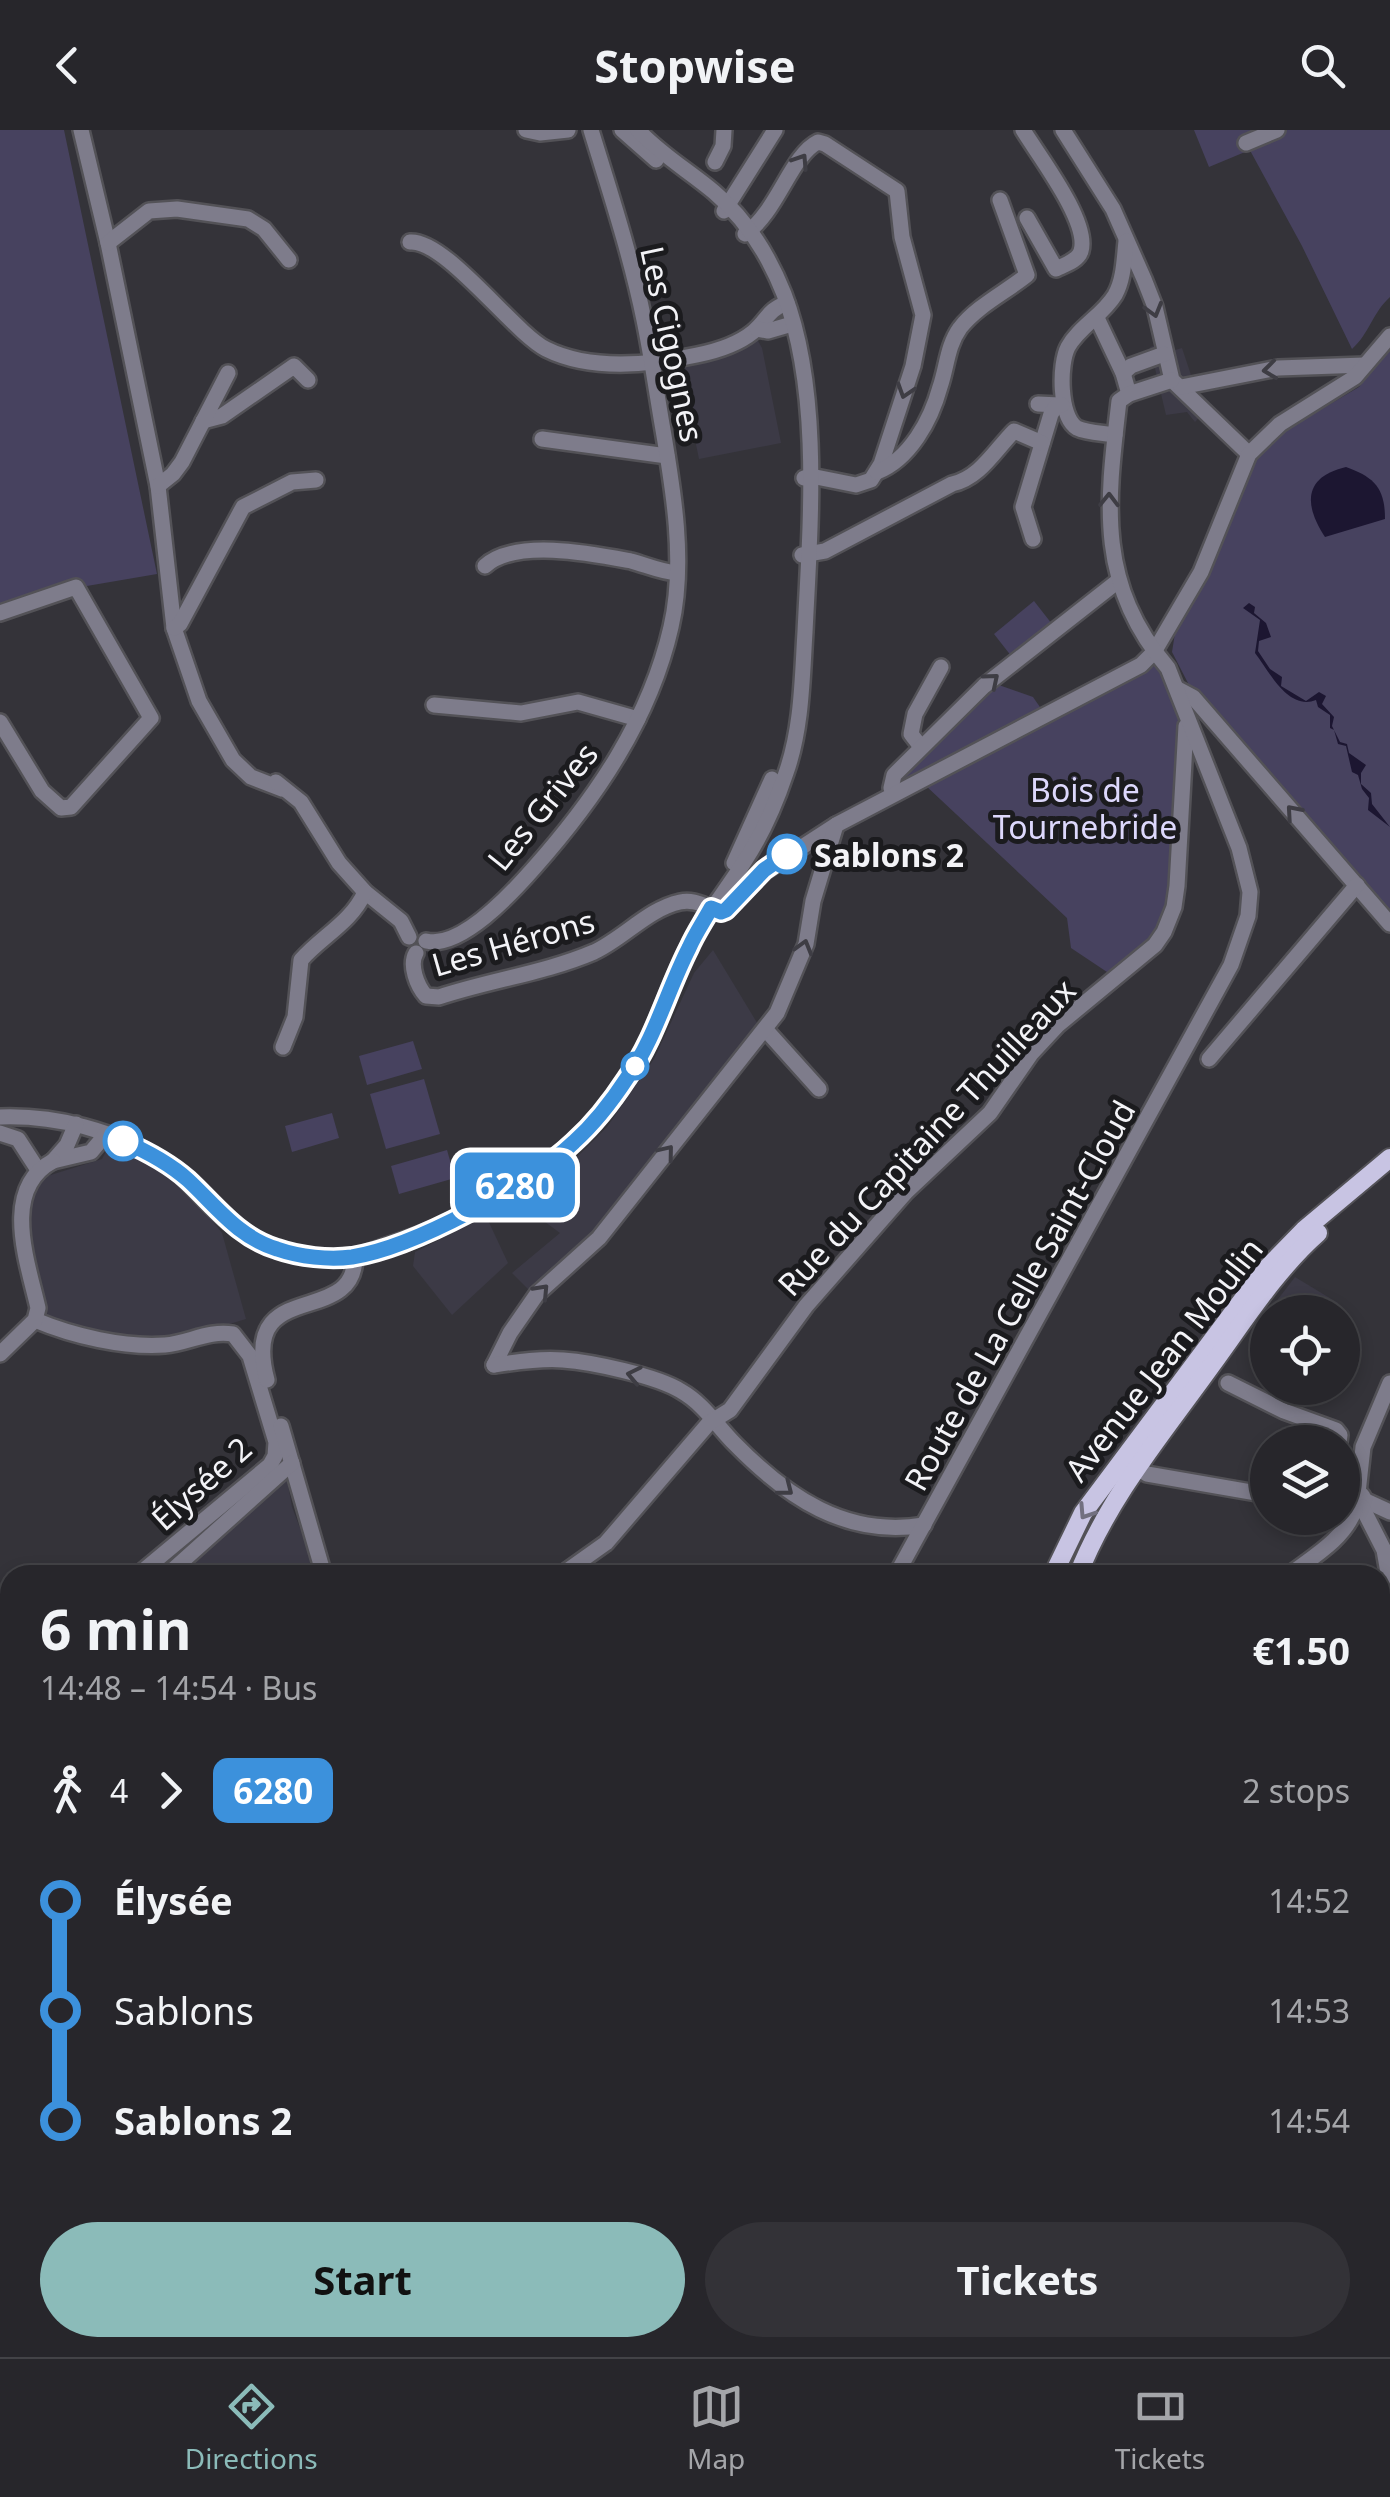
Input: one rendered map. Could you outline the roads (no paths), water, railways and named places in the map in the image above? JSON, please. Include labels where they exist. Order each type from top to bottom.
[{"type":"main road","name":"Avenue Jean Moulin","points":[[1057,1565],[1083,1514],[1264,1271],[1304,1230],[1390,1158]]},
{"type":"main road","name":"Avenue Jean Moulin","points":[[1083,1565],[1101,1524],[1137,1468],[1276,1280],[1312,1238],[1390,1173]]},
{"type":"street","points":[[81,130],[158,486],[174,628],[199,702],[233,760],[271,787],[282,789],[301,802],[328,848],[365,892],[401,921],[417,944]]},
{"type":"street","points":[[526,130],[568,130]]},
{"type":"street","name":"Les Cigognes","points":[[591,130],[639,301],[671,466],[675,606]]},
{"type":"street","points":[[622,130],[725,210]]},
{"type":"street","points":[[0,1116],[76,1124],[106,1134],[162,1161],[187,1179],[223,1217],[254,1239],[294,1254],[355,1256],[420,1236],[512,1188],[575,1142],[638,1062],[689,947],[743,864],[787,771],[803,684],[807,408],[770,262],[725,210],[638,130]]},
{"type":"street","points":[[715,162],[723,146],[724,130]]},
{"type":"street","points":[[725,210],[775,130]]},
{"type":"street","points":[[1023,130],[1072,206],[1082,240],[1076,259],[1056,270],[1027,218]]},
{"type":"street","points":[[1063,130],[1113,209],[1155,307],[1164,354],[1177,384],[1249,454]]},
{"type":"street","points":[[1246,143],[1277,130]]},
{"type":"street","points":[[746,234],[763,222],[806,152],[818,142],[896,191],[902,237],[922,315],[913,366],[877,472]]},
{"type":"street","points":[[807,477],[864,484],[907,452],[940,390],[946,357],[960,329],[1028,274],[1000,200]]},
{"type":"street","points":[[108,243],[149,210],[177,209],[248,219],[264,229],[289,260]]},
{"type":"street","points":[[410,242],[423,242],[442,256],[500,305],[532,340],[551,351],[600,364],[715,351],[757,329],[762,318],[783,304]]},
{"type":"street","points":[[1116,427],[1079,429],[1060,405],[1066,349],[1097,318],[1120,285],[1126,242]]},
{"type":"street","points":[[1097,318],[1129,394]]},
{"type":"street","points":[[757,329],[768,331],[789,325]]},
{"type":"street","points":[[711,908],[726,910],[764,870],[836,824],[1140,665],[1154,652],[1201,572],[1249,454],[1280,424],[1342,388],[1390,336]]},
{"type":"street","points":[[1123,373],[1164,354]]},
{"type":"street","points":[[1365,365],[1278,368],[1129,394],[1119,401],[1108,498],[1118,581],[1124,599],[1178,689],[1192,698],[1390,924]]},
{"type":"street","points":[[203,420],[222,416],[294,366],[308,380]]},
{"type":"street","points":[[158,486],[173,474],[228,373]]},
{"type":"street","points":[[1038,404],[1060,405]]},
{"type":"street","points":[[1033,539],[1023,507],[1054,409],[1060,405]]},
{"type":"street","points":[[805,555],[825,551],[964,481],[982,468],[1014,431],[1042,443]]},
{"type":"street","points":[[542,438],[667,456]]},
{"type":"street","points":[[174,628],[180,624],[243,508],[292,482],[316,480]]},
{"type":"street","points":[[486,566],[510,552],[541,550],[617,559],[677,573]]},
{"type":"street","points":[[894,794],[894,775],[984,686],[1118,581]]},
{"type":"street","points":[[0,613],[76,587],[151,718],[71,807],[61,808],[42,791],[0,722]]},
{"type":"street","name":"Les Grives","points":[[417,944],[453,939],[522,880],[606,778],[652,688],[675,606]]},
{"type":"street","points":[[921,747],[911,734],[915,714],[942,667]]},
{"type":"street","name":"Route de La Celle Saint-Cloud","points":[[902,1565],[1241,943],[1250,892],[1238,848],[1178,689]]},
{"type":"street","points":[[434,705],[521,713],[578,702],[638,719]]},
{"type":"street","name":"Rue du Capitaine Thuilleaux","points":[[575,1565],[606,1543],[709,1424],[730,1410],[787,1329],[906,1192],[990,1112],[1058,1025],[1155,945],[1164,932],[1178,886],[1187,717]]},
{"type":"street","points":[[836,824],[813,901],[806,944],[786,995],[766,1030],[598,1238],[537,1294],[494,1365],[562,1360],[666,1382],[717,1420],[721,1429],[756,1463],[810,1506],[862,1524],[924,1526]]},
{"type":"street","points":[[1209,1059],[1357,885]]},
{"type":"street","points":[[283,1047],[294,1017],[301,960],[344,923],[365,892]]},
{"type":"street","name":"Les Hérons","points":[[417,944],[412,964],[420,989],[426,996],[439,997],[589,954],[656,912],[681,902],[711,908]]},
{"type":"street","points":[[766,1030],[819,1089]]},
{"type":"street","points":[[0,1354],[35,1320],[38,1308],[19,1227],[20,1208],[38,1170],[68,1145],[76,1124]]},
{"type":"street","points":[[0,1133],[18,1138],[38,1170]]},
{"type":"street","points":[[53,1161],[91,1152],[106,1134]]},
{"type":"street","points":[[321,1565],[261,1356],[273,1320],[294,1308],[328,1299],[355,1268],[355,1256]]},
{"type":"street","name":"Élysée 2","points":[[35,1320],[139,1345],[168,1345],[215,1331],[233,1334],[250,1356],[276,1442],[275,1456],[270,1465],[150,1565]]},
{"type":"street","points":[[1228,1383],[1322,1425]]},
{"type":"street","points":[[1360,1468],[1363,1447],[1390,1383]]},
{"type":"street","points":[[179,1565],[292,1463]]},
{"type":"street","points":[[1137,1468],[1147,1474],[1250,1493]]},
{"type":"street","points":[[1360,1503],[1390,1512]]},
{"type":"street","points":[[1360,1510],[1384,1550],[1387,1565]]},
{"type":"street","points":[[1302,1565],[1340,1535]]},
{"type":"place","name":"Sablons 2","points":[[787,854]]},
{"type":"park label","name":"Bois de Tournebride","points":[[1085,808]]}]
